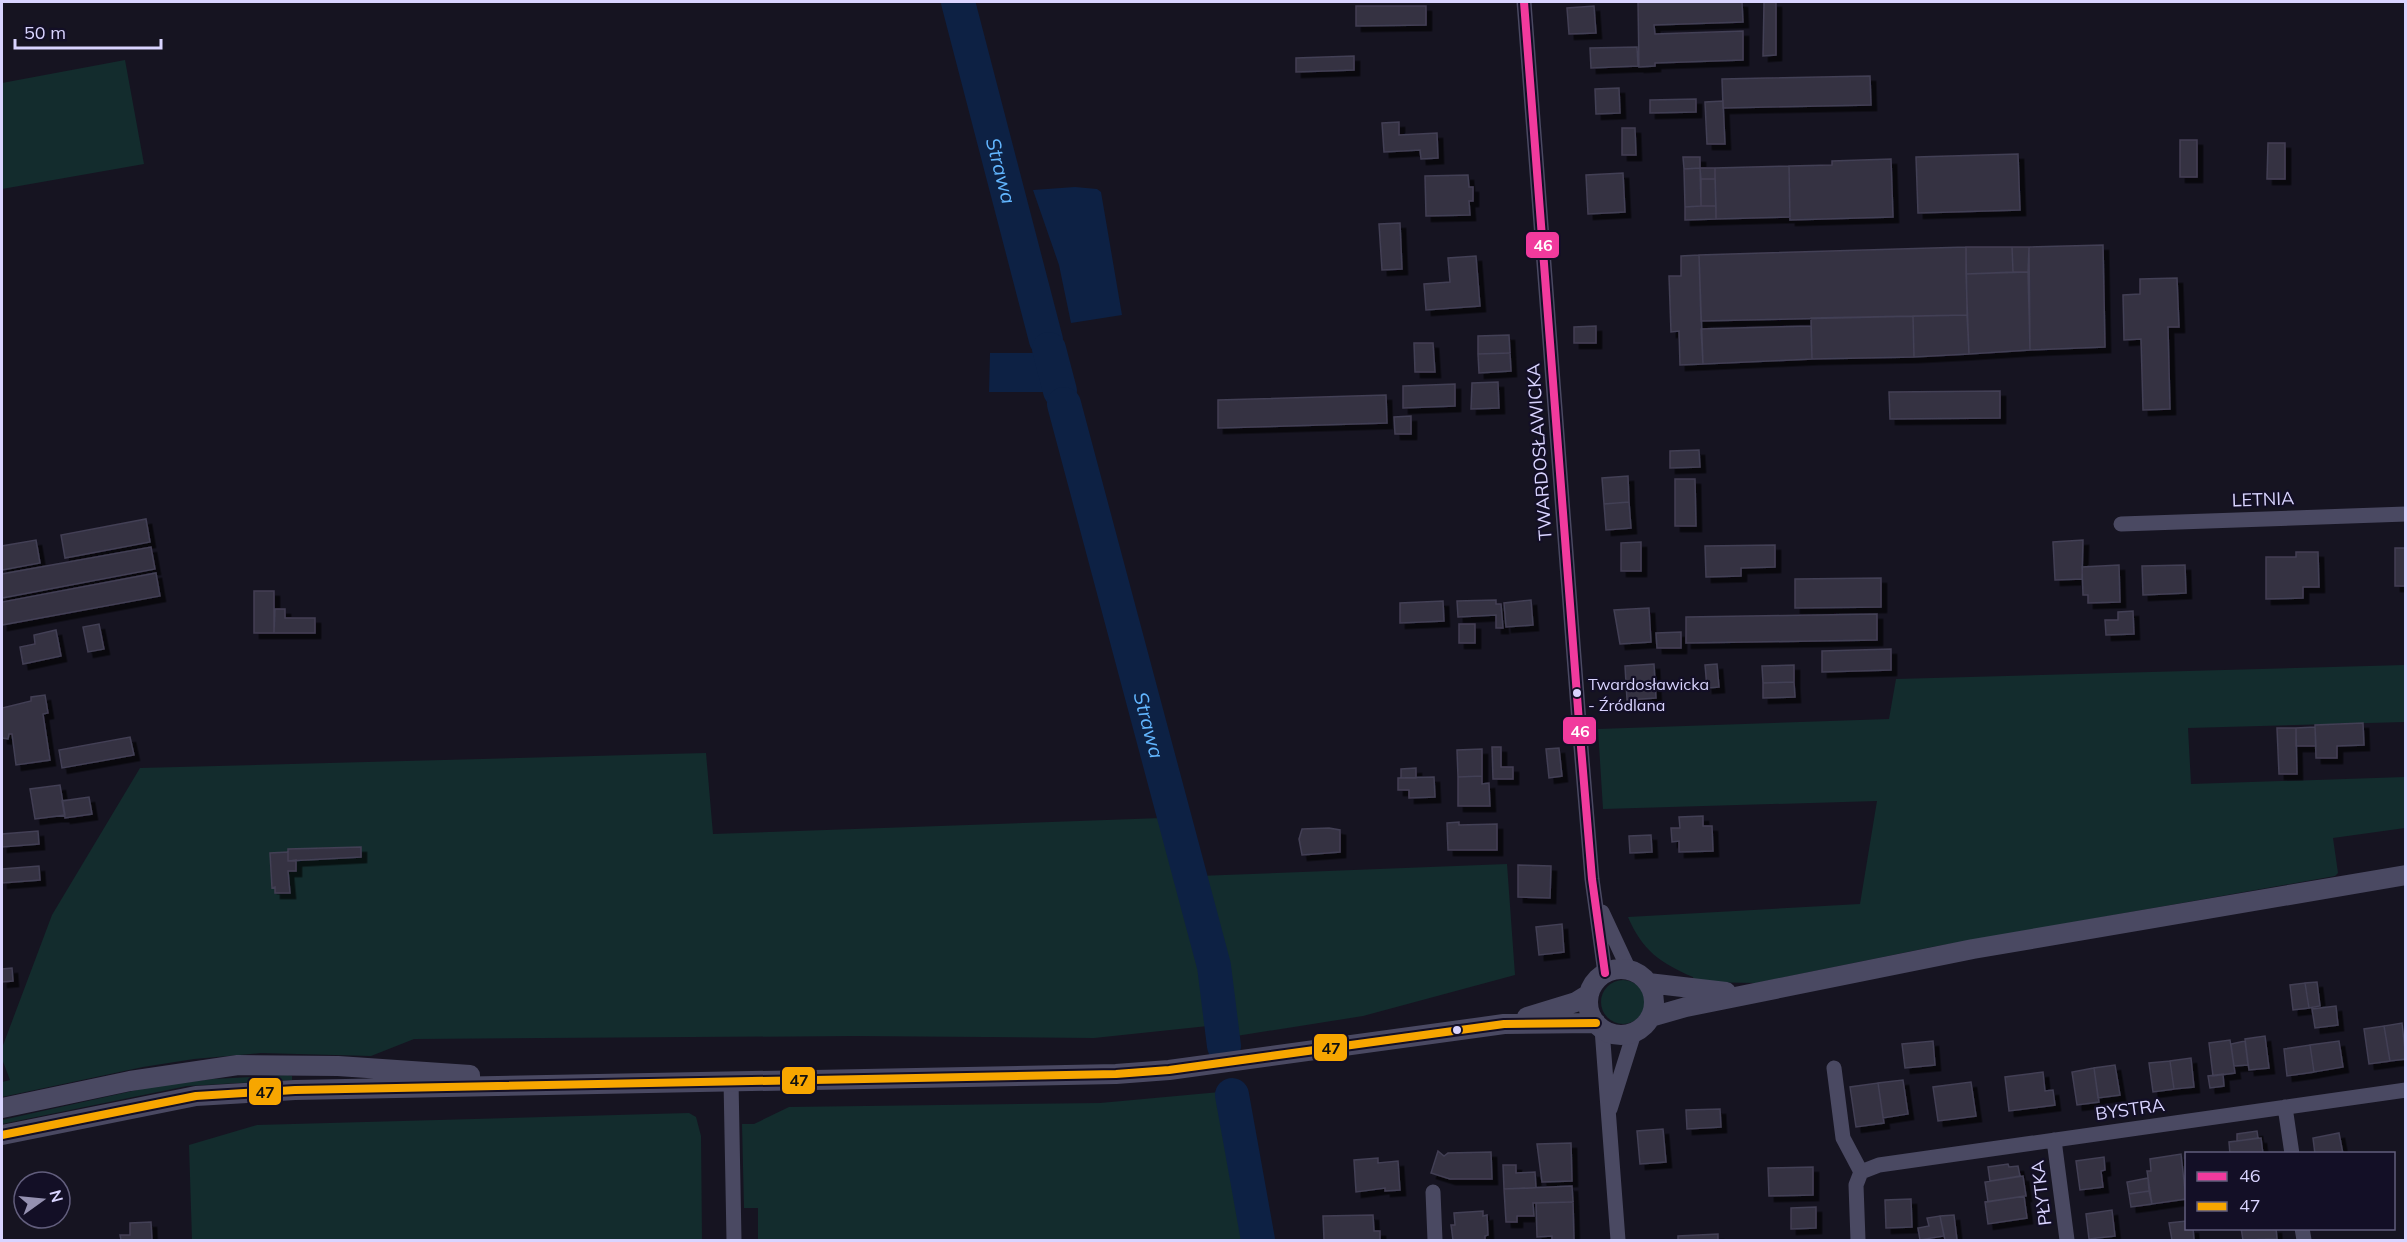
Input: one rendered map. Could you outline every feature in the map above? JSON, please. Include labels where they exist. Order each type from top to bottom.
[{"type":"street","name":"TWARDOSŁAWICKA","points":[[1524,2],[1580,726],[1605,973]]},
{"type":"street","name":"LETNIA","points":[[2121,524],[2406,514]]},
{"type":"street","points":[[1651,1017],[1686,1007],[1973,949],[2406,875]]},
{"type":"street","name":"TWARDOSŁAWICKA","points":[[1596,898],[1629,970]]},
{"type":"street","points":[[1618,1240],[1599,1026],[1589,1008],[1589,994],[1595,982],[1605,973],[1621,969],[1629,970],[1648,983],[1721,992],[1759,993]]},
{"type":"street","points":[[1504,1024],[1599,1026],[1617,1035],[1634,1033],[1642,1028],[1651,1017],[1654,1002],[1648,983]]},
{"type":"street","points":[[2,1135],[196,1096],[295,1090],[1116,1074],[1170,1070],[1504,1024],[1560,1008],[1589,994]]},
{"type":"street","points":[[1608,1118],[1634,1033]]},
{"type":"street","points":[[2,1108],[140,1079],[238,1065],[338,1066],[604,1083]]},
{"type":"street","points":[[1834,1068],[1843,1138],[1861,1172],[1856,1185],[1858,1240]]},
{"type":"street","points":[[731,1080],[734,1240]]},
{"type":"street","name":"BYSTRA","points":[[1861,1172],[1879,1164],[2406,1090]]},
{"type":"street","points":[[2285,1107],[2292,1152]]},
{"type":"street","name":"PŁYTKA","points":[[2054,1140],[2067,1240]]},
{"type":"street","points":[[1433,1192],[1435,1240]]},
{"type":"green space","points":[[125,60],[144,164],[2,189],[2,83]]},
{"type":"green space","points":[[2405,665],[2405,722],[2188,728],[2191,784],[2405,777],[2405,828],[2333,838],[2338,873],[2335,876],[1932,947],[1756,983],[1694,982],[1693,977],[1653,954],[1639,938],[1628,917],[1860,904],[1877,801],[1603,809],[1598,729],[1889,719],[1896,679]]},
{"type":"green space","points":[[706,753],[713,834],[1162,818],[1202,962],[1208,1026],[1094,1038],[855,1036],[414,1039],[371,1056],[261,1053],[194,1059],[143,1067],[2,1097],[2,1082],[10,1080],[2,1059],[2,1048],[52,915],[140,768]]},
{"type":"green space","points":[[1507,864],[1515,975],[1363,1016],[1230,1037],[1226,1001],[1198,876]]},
{"type":"green space","points":[[1623,980],[1639,986],[1645,1002],[1639,1018],[1623,1024],[1607,1018],[1601,1002],[1607,986]]},
{"type":"green space","points":[[292,1076],[292,1080],[187,1086],[2,1124],[2,1120],[155,1086],[213,1079]]},
{"type":"green space","points":[[1220,1092],[1246,1240],[758,1240],[758,1208],[744,1208],[742,1124],[754,1124],[789,1107],[1100,1103]]},
{"type":"green space","points":[[689,1113],[696,1117],[701,1136],[702,1240],[192,1240],[189,1145],[257,1125]]},
{"type":"water","points":[[1075,187],[1097,189],[1101,192],[1122,315],[1071,323],[1059,265],[1033,190]]},
{"type":"water","points":[[990,353],[1039,353],[1048,392],[989,392]]},
{"type":"building","points":[[1638,2],[1742,2],[1743,22],[1654,25],[1655,34],[1743,31],[1743,60],[1655,63],[1655,66],[1639,67]]},
{"type":"building","points":[[1764,2],[1776,2],[1776,55],[1763,56]]},
{"type":"building","points":[[1356,6],[1426,6],[1426,25],[1356,26]]},
{"type":"building","points":[[1594,6],[1596,33],[1569,34],[1567,8]]},
{"type":"building","points":[[1637,47],[1638,66],[1591,68],[1590,48]]},
{"type":"building","points":[[1354,56],[1354,70],[1296,72],[1296,58]]},
{"type":"building","points":[[1870,76],[1871,105],[1723,108],[1722,79]]},
{"type":"building","points":[[1619,88],[1620,113],[1596,114],[1595,89]]},
{"type":"building","points":[[1696,99],[1696,112],[1650,113],[1650,100]]},
{"type":"building","points":[[1723,101],[1725,144],[1707,144],[1705,102]]},
{"type":"building","points":[[1399,122],[1399,135],[1437,133],[1438,158],[1421,159],[1420,150],[1384,152],[1382,123]]},
{"type":"building","points":[[1622,128],[1635,128],[1636,155],[1622,155]]},
{"type":"building","points":[[2180,140],[2197,140],[2197,177],[2180,177]]},
{"type":"building","points":[[2268,143],[2285,143],[2285,179],[2267,179]]},
{"type":"building","points":[[2018,154],[2020,210],[1918,213],[1916,157]]},
{"type":"building","points":[[1683,157],[1700,157],[1700,168],[1684,169]]},
{"type":"building","points":[[1891,159],[1893,217],[1790,220],[1789,166],[1832,165],[1832,161]]},
{"type":"building","points":[[1789,166],[1790,217],[1716,219],[1715,168]]},
{"type":"building","points":[[1700,168],[1715,168],[1715,179],[1701,179]]},
{"type":"building","points":[[1700,168],[1701,206],[1685,207],[1684,169]]},
{"type":"building","points":[[1623,173],[1625,212],[1588,214],[1586,175]]},
{"type":"building","points":[[1468,175],[1469,187],[1473,187],[1473,201],[1469,201],[1470,215],[1426,216],[1425,176]]},
{"type":"building","points":[[1701,179],[1715,179],[1716,206],[1701,206]]},
{"type":"building","points":[[1716,206],[1716,219],[1685,220],[1685,207]]},
{"type":"building","points":[[1400,223],[1402,269],[1382,270],[1379,224]]},
{"type":"building","points":[[2103,245],[2105,347],[2030,350],[2029,247]]},
{"type":"building","points":[[1966,247],[2012,247],[2013,272],[1966,274]]},
{"type":"building","points":[[1966,247],[1967,315],[1701,321],[1699,255]]},
{"type":"building","points":[[2012,247],[2029,247],[2028,272],[2013,272]]},
{"type":"building","points":[[1699,255],[1703,364],[1680,365],[1679,331],[1671,332],[1669,276],[1681,276],[1681,256]]},
{"type":"building","points":[[1476,256],[1480,306],[1426,310],[1424,284],[1450,282],[1448,258]]},
{"type":"building","points":[[2028,272],[2030,350],[1969,354],[1966,274]]},
{"type":"building","points":[[2177,278],[2179,327],[2168,327],[2170,409],[2143,410],[2141,339],[2124,340],[2123,295],[2140,294],[2140,279]]},
{"type":"building","points":[[1967,315],[1969,354],[1914,357],[1913,316]]},
{"type":"building","points":[[1913,316],[1914,357],[1812,359],[1811,318]]},
{"type":"building","points":[[1596,326],[1596,343],[1574,343],[1574,327]]},
{"type":"building","points":[[1811,326],[1812,359],[1703,364],[1701,329]]},
{"type":"building","points":[[1509,335],[1510,353],[1478,354],[1478,336]]},
{"type":"building","points":[[1414,343],[1433,343],[1435,372],[1415,372]]},
{"type":"building","points":[[1510,353],[1511,371],[1479,373],[1478,354]]},
{"type":"building","points":[[1498,382],[1499,408],[1471,409],[1472,383]]},
{"type":"building","points":[[1455,384],[1455,406],[1403,408],[1403,386]]},
{"type":"building","points":[[2000,391],[2000,418],[1890,419],[1889,392]]},
{"type":"building","points":[[1386,395],[1387,423],[1218,428],[1218,400]]},
{"type":"building","points":[[1411,416],[1411,434],[1395,434],[1394,417]]},
{"type":"building","points":[[1699,450],[1700,467],[1670,468],[1670,451]]},
{"type":"building","points":[[1628,476],[1629,502],[1604,504],[1602,478]]},
{"type":"building","points":[[1675,479],[1695,479],[1696,526],[1675,526]]},
{"type":"building","points":[[1629,502],[1631,528],[1606,530],[1604,504]]},
{"type":"building","points":[[146,519],[150,542],[65,558],[61,535]]},
{"type":"building","points":[[36,540],[40,563],[2,570],[2,546]]},
{"type":"building","points":[[2083,540],[2082,579],[2055,580],[2053,542]]},
{"type":"building","points":[[1641,542],[1641,571],[1621,571],[1621,543]]},
{"type":"building","points":[[1775,545],[1775,567],[1741,568],[1741,576],[1706,577],[1705,546]]},
{"type":"building","points":[[151,547],[155,569],[2,598],[2,574]]},
{"type":"building","points":[[2395,548],[2406,548],[2406,586],[2395,586]]},
{"type":"building","points":[[2296,552],[2318,552],[2319,587],[2303,587],[2303,598],[2266,599],[2266,557],[2296,557]]},
{"type":"building","points":[[2119,565],[2120,602],[2088,603],[2088,595],[2083,595],[2082,567]]},
{"type":"building","points":[[2185,565],[2186,593],[2143,595],[2142,566]]},
{"type":"building","points":[[156,573],[160,596],[2,625],[2,602]]},
{"type":"building","points":[[1881,578],[1881,607],[1795,608],[1795,579]]},
{"type":"building","points":[[254,591],[274,591],[274,633],[254,633]]},
{"type":"building","points":[[1496,600],[1496,604],[1501,604],[1503,628],[1496,628],[1496,615],[1458,617],[1457,601]]},
{"type":"building","points":[[1531,600],[1533,625],[1506,627],[1504,603]]},
{"type":"building","points":[[1443,601],[1444,621],[1400,623],[1400,603]]},
{"type":"building","points":[[1649,608],[1651,642],[1620,644],[1614,610]]},
{"type":"building","points":[[275,609],[285,609],[285,618],[315,618],[315,633],[274,633]]},
{"type":"building","points":[[2133,611],[2134,634],[2106,635],[2105,620],[2118,620],[2118,612]]},
{"type":"building","points":[[1877,614],[1877,640],[1686,643],[1686,617]]},
{"type":"building","points":[[99,624],[104,649],[88,652],[83,627]]},
{"type":"building","points":[[1459,624],[1475,624],[1475,643],[1459,643]]},
{"type":"building","points":[[56,630],[61,656],[23,664],[20,647],[35,644],[34,635]]},
{"type":"building","points":[[1681,632],[1681,648],[1657,648],[1656,633]]},
{"type":"building","points":[[1891,649],[1891,670],[1822,672],[1822,651]]},
{"type":"building","points":[[1654,664],[1656,698],[1627,700],[1625,666]]},
{"type":"building","points":[[1717,664],[1719,687],[1707,688],[1705,665]]},
{"type":"building","points":[[1794,665],[1794,682],[1763,683],[1762,666]]},
{"type":"building","points":[[1794,682],[1795,697],[1763,698],[1763,683]]},
{"type":"building","points":[[45,695],[48,713],[43,714],[50,760],[16,765],[12,734],[9,734],[8,739],[2,738],[2,708],[31,701],[31,697]]},
{"type":"building","points":[[2363,723],[2364,745],[2337,746],[2337,758],[2316,758],[2315,725]]},
{"type":"building","points":[[2315,727],[2316,746],[2296,746],[2296,728]]},
{"type":"building","points":[[2277,728],[2296,728],[2297,774],[2279,774]]},
{"type":"building","points":[[130,737],[134,755],[62,768],[59,750]]},
{"type":"building","points":[[1492,747],[1501,747],[1501,767],[1513,767],[1513,779],[1493,779]]},
{"type":"building","points":[[1559,748],[1562,776],[1549,778],[1546,749]]},
{"type":"building","points":[[1482,749],[1482,776],[1458,777],[1457,750]]},
{"type":"building","points":[[1416,768],[1416,778],[1401,778],[1401,769]]},
{"type":"building","points":[[1482,776],[1482,784],[1489,783],[1490,806],[1458,806],[1458,777]]},
{"type":"building","points":[[1434,777],[1435,797],[1409,798],[1409,790],[1398,790],[1398,778]]},
{"type":"building","points":[[60,785],[65,815],[35,819],[30,789]]},
{"type":"building","points":[[89,797],[92,814],[65,818],[62,801]]},
{"type":"building","points":[[1703,816],[1703,826],[1712,826],[1713,851],[1679,852],[1679,841],[1672,842],[1671,828],[1680,828],[1679,817]]},
{"type":"building","points":[[1459,822],[1459,825],[1497,824],[1497,850],[1448,850],[1447,823]]},
{"type":"building","points":[[1302,829],[1340,830],[1340,852],[1302,855],[1299,839]]},
{"type":"building","points":[[38,831],[39,844],[2,847],[2,834]]},
{"type":"building","points":[[1651,835],[1652,852],[1630,853],[1629,836]]},
{"type":"building","points":[[361,847],[361,857],[288,861],[288,849]]},
{"type":"building","points":[[288,852],[288,861],[296,860],[296,871],[288,871],[290,893],[275,893],[275,887],[272,888],[270,853]]},
{"type":"building","points":[[1518,865],[1551,866],[1550,898],[1518,897]]},
{"type":"building","points":[[39,866],[40,880],[2,883],[2,869]]},
{"type":"building","points":[[1562,924],[1564,952],[1539,955],[1536,927]]},
{"type":"building","points":[[12,968],[13,981],[2,982],[2,969]]},
{"type":"building","points":[[2317,982],[2320,1006],[2309,1008],[2305,983]]},
{"type":"building","points":[[2305,983],[2309,1008],[2293,1010],[2290,985]]},
{"type":"building","points":[[2336,1006],[2338,1025],[2315,1028],[2312,1009]]},
{"type":"building","points":[[2402,1023],[2406,1059],[2390,1061],[2384,1026]]},
{"type":"building","points":[[2384,1026],[2390,1061],[2369,1064],[2364,1029]]},
{"type":"building","points":[[2265,1036],[2269,1068],[2249,1070],[2245,1039]]},
{"type":"building","points":[[2230,1040],[2235,1073],[2213,1076],[2209,1043]]},
{"type":"building","points":[[1933,1041],[1935,1065],[1905,1068],[1902,1044]]},
{"type":"building","points":[[2245,1041],[2248,1065],[2234,1066],[2231,1044]]},
{"type":"building","points":[[2339,1041],[2343,1067],[2314,1072],[2310,1045]]},
{"type":"building","points":[[2310,1045],[2314,1072],[2287,1076],[2284,1049]]},
{"type":"building","points":[[2191,1058],[2194,1087],[2174,1089],[2170,1061]]},
{"type":"building","points":[[2170,1061],[2174,1089],[2153,1092],[2149,1063]]},
{"type":"building","points":[[2115,1065],[2120,1095],[2098,1098],[2094,1068]]},
{"type":"building","points":[[2094,1068],[2099,1102],[2077,1105],[2072,1072]]},
{"type":"building","points":[[2043,1072],[2045,1091],[2053,1090],[2055,1105],[2009,1111],[2005,1077]]},
{"type":"building","points":[[2223,1074],[2224,1086],[2210,1088],[2208,1076]]},
{"type":"building","points":[[1903,1080],[1908,1114],[1883,1118],[1878,1083]]},
{"type":"building","points":[[1971,1082],[1976,1116],[1938,1121],[1933,1087]]},
{"type":"building","points":[[1878,1083],[1884,1123],[1856,1127],[1850,1087]]},
{"type":"building","points":[[1720,1109],[1721,1127],[1687,1129],[1686,1110]]},
{"type":"building","points":[[1663,1129],[1666,1162],[1640,1164],[1637,1131]]},
{"type":"building","points":[[2257,1131],[2258,1138],[2237,1141],[2237,1134]]},
{"type":"building","points":[[2339,1133],[2343,1152],[2315,1152],[2313,1138]]},
{"type":"building","points":[[2261,1138],[2263,1152],[2230,1152],[2229,1142]]},
{"type":"building","points":[[1571,1143],[1572,1181],[1542,1182],[1537,1144]]},
{"type":"building","points":[[1438,1151],[1444,1156],[1448,1153],[1491,1152],[1492,1179],[1450,1179],[1431,1173]]},
{"type":"building","points":[[2181,1154],[2185,1199],[2152,1204],[2147,1171],[2151,1171],[2150,1159]]},
{"type":"building","points":[[2104,1157],[2105,1170],[2101,1171],[2103,1187],[2080,1190],[2076,1161]]},
{"type":"building","points":[[1378,1158],[1378,1163],[1398,1161],[1400,1190],[1385,1191],[1385,1188],[1356,1192],[1354,1160]]},
{"type":"building","points":[[2008,1164],[2009,1167],[2018,1166],[2020,1176],[1990,1181],[1988,1167]]},
{"type":"building","points":[[1503,1165],[1516,1165],[1516,1173],[1535,1172],[1536,1188],[1504,1189]]},
{"type":"building","points":[[1813,1167],[1813,1195],[1769,1196],[1768,1168]]},
{"type":"building","points":[[2023,1176],[2026,1196],[1988,1202],[1985,1182]]},
{"type":"building","points":[[2148,1178],[2149,1191],[2129,1194],[2127,1182]]},
{"type":"building","points":[[1572,1186],[1573,1202],[1533,1203],[1534,1216],[1517,1216],[1517,1222],[1506,1222],[1504,1189]]},
{"type":"building","points":[[2149,1191],[2152,1204],[2131,1207],[2129,1194]]},
{"type":"building","points":[[2024,1196],[2027,1218],[1988,1224],[1985,1202]]},
{"type":"building","points":[[1911,1199],[1912,1227],[1886,1228],[1885,1200]]},
{"type":"building","points":[[1573,1202],[1574,1240],[1552,1240],[1552,1236],[1537,1237],[1536,1203]]},
{"type":"building","points":[[1816,1207],[1816,1228],[1791,1229],[1791,1208]]},
{"type":"building","points":[[2112,1210],[2115,1236],[2089,1239],[2086,1214]]},
{"type":"building","points":[[1483,1211],[1483,1216],[1487,1215],[1488,1235],[1485,1236],[1485,1240],[1453,1240],[1451,1225],[1455,1225],[1454,1213]]},
{"type":"building","points":[[1373,1215],[1374,1231],[1380,1231],[1380,1240],[1324,1240],[1323,1216]]},
{"type":"building","points":[[1954,1215],[1957,1240],[1945,1240],[1940,1216]]},
{"type":"building","points":[[1940,1216],[1944,1236],[1920,1240],[1918,1228],[1929,1226],[1927,1218]]},
{"type":"building","points":[[2185,1221],[2185,1230],[2193,1230],[2194,1240],[2172,1240],[2169,1223]]},
{"type":"building","points":[[151,1222],[152,1240],[121,1240],[120,1235],[130,1235],[130,1223]]},
{"type":"building","points":[[2241,1230],[2276,1230],[2277,1239],[2243,1240]]},
{"type":"building","points":[[1718,1234],[1718,1240],[1678,1240],[1678,1236]]},
{"type":"waterway","name":"Strawa","points":[[958,2],[1046,340]]},
{"type":"waterway","name":"Strawa","points":[[1049,349],[1060,391]]},
{"type":"waterway","name":"Strawa","points":[[1064,404],[1214,966],[1224,1046]]},
{"type":"waterway","name":"Strawa","points":[[1232,1095],[1258,1240]]},
{"type":"transit line","name":"46","points":[[1524,2],[1592,879],[1605,973]]},
{"type":"transit line","name":"47","points":[[2,1135],[196,1096],[295,1090],[1116,1074],[1169,1070],[1504,1024],[1596,1023]]},
{"type":"place","name":"Twardosławicka - Źródlana","points":[[1577,693]]}]
